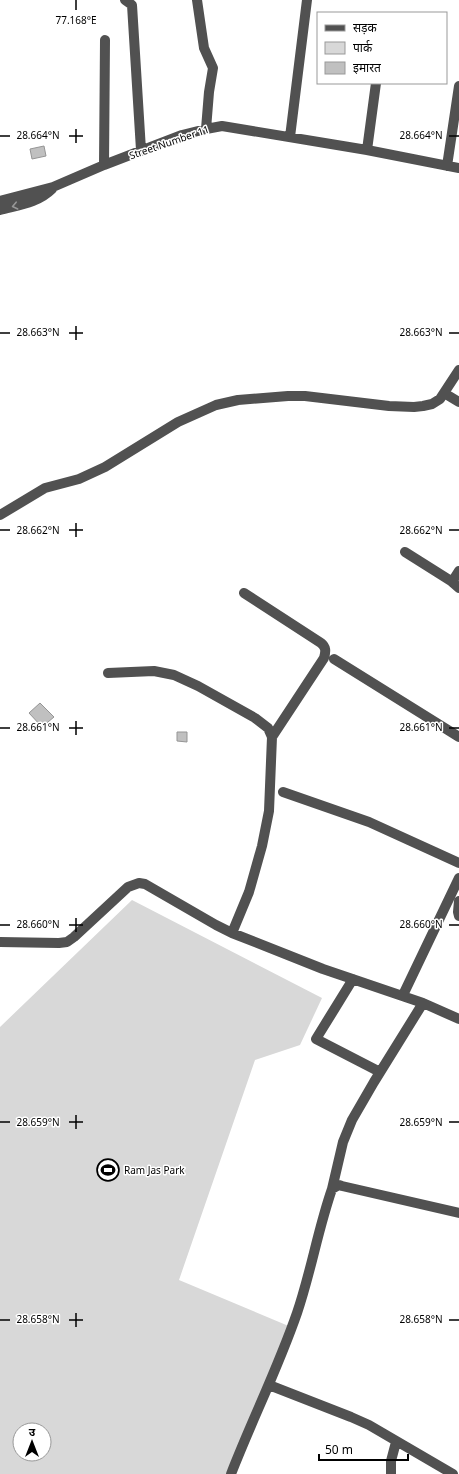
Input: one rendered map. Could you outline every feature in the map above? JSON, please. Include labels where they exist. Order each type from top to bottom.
[{"type":"street","points":[[124,0],[132,5],[141,150]]},
{"type":"street","points":[[197,0],[204,48],[213,68],[208,92],[206,128]]},
{"type":"street","points":[[290,137],[308,0]]},
{"type":"street","points":[[104,165],[105,40]]},
{"type":"street","points":[[367,150],[376,84]]},
{"type":"street","points":[[447,166],[459,86]]},
{"type":"street","name":"Street Number 11","points":[[0,201],[53,187],[141,150],[182,135],[215,126],[231,126],[459,168]]},
{"type":"street","name":"Street Number 11","points":[[0,210],[41,198],[53,187]]},
{"type":"street","points":[[0,515],[45,488],[79,479],[105,467],[178,422],[223,403],[261,398],[305,396],[389,406],[414,407],[432,404],[440,399],[459,370]]},
{"type":"street","points":[[444,393],[459,402]]},
{"type":"street","points":[[405,552],[456,585],[459,571]]},
{"type":"street","points":[[244,593],[321,642],[326,650],[324,658],[272,737]]},
{"type":"street","points":[[334,659],[458,735]]},
{"type":"street","points":[[108,672],[154,671],[174,675],[198,686],[255,718],[268,728],[272,737],[269,811],[262,846],[249,892],[232,933]]},
{"type":"street","points":[[283,792],[369,822],[459,863]]},
{"type":"street","points":[[403,995],[459,878]]},
{"type":"street","points":[[0,942],[67,942],[128,887],[139,883],[145,884],[232,933],[323,969],[403,995],[459,1019]]},
{"type":"street","points":[[459,901],[459,916]]},
{"type":"street","points":[[353,979],[316,1039],[380,1072]]},
{"type":"street","points":[[231,1474],[269,1385],[297,1312],[332,1189],[346,1133],[380,1072],[423,1003]]},
{"type":"street","points":[[332,1189],[339,1185],[459,1213]]},
{"type":"street","points":[[269,1385],[351,1417],[453,1474]]},
{"type":"street","points":[[391,1474],[391,1461],[396,1442]]},
{"type":"green space","name":"Ram Jas Park","points":[[132,900],[322,998],[300,1045],[255,1060],[179,1280],[291,1327],[226,1474],[0,1474],[0,1027]]},
{"type":"building","points":[[44,146],[46,156],[32,159],[30,149]]},
{"type":"building","points":[[40,703],[54,717],[42,727],[29,713]]},
{"type":"building","points":[[177,732],[187,732],[187,742],[177,741]]},
{"type":"place","name":"Ram Jas Park","points":[[108,1170]]}]
